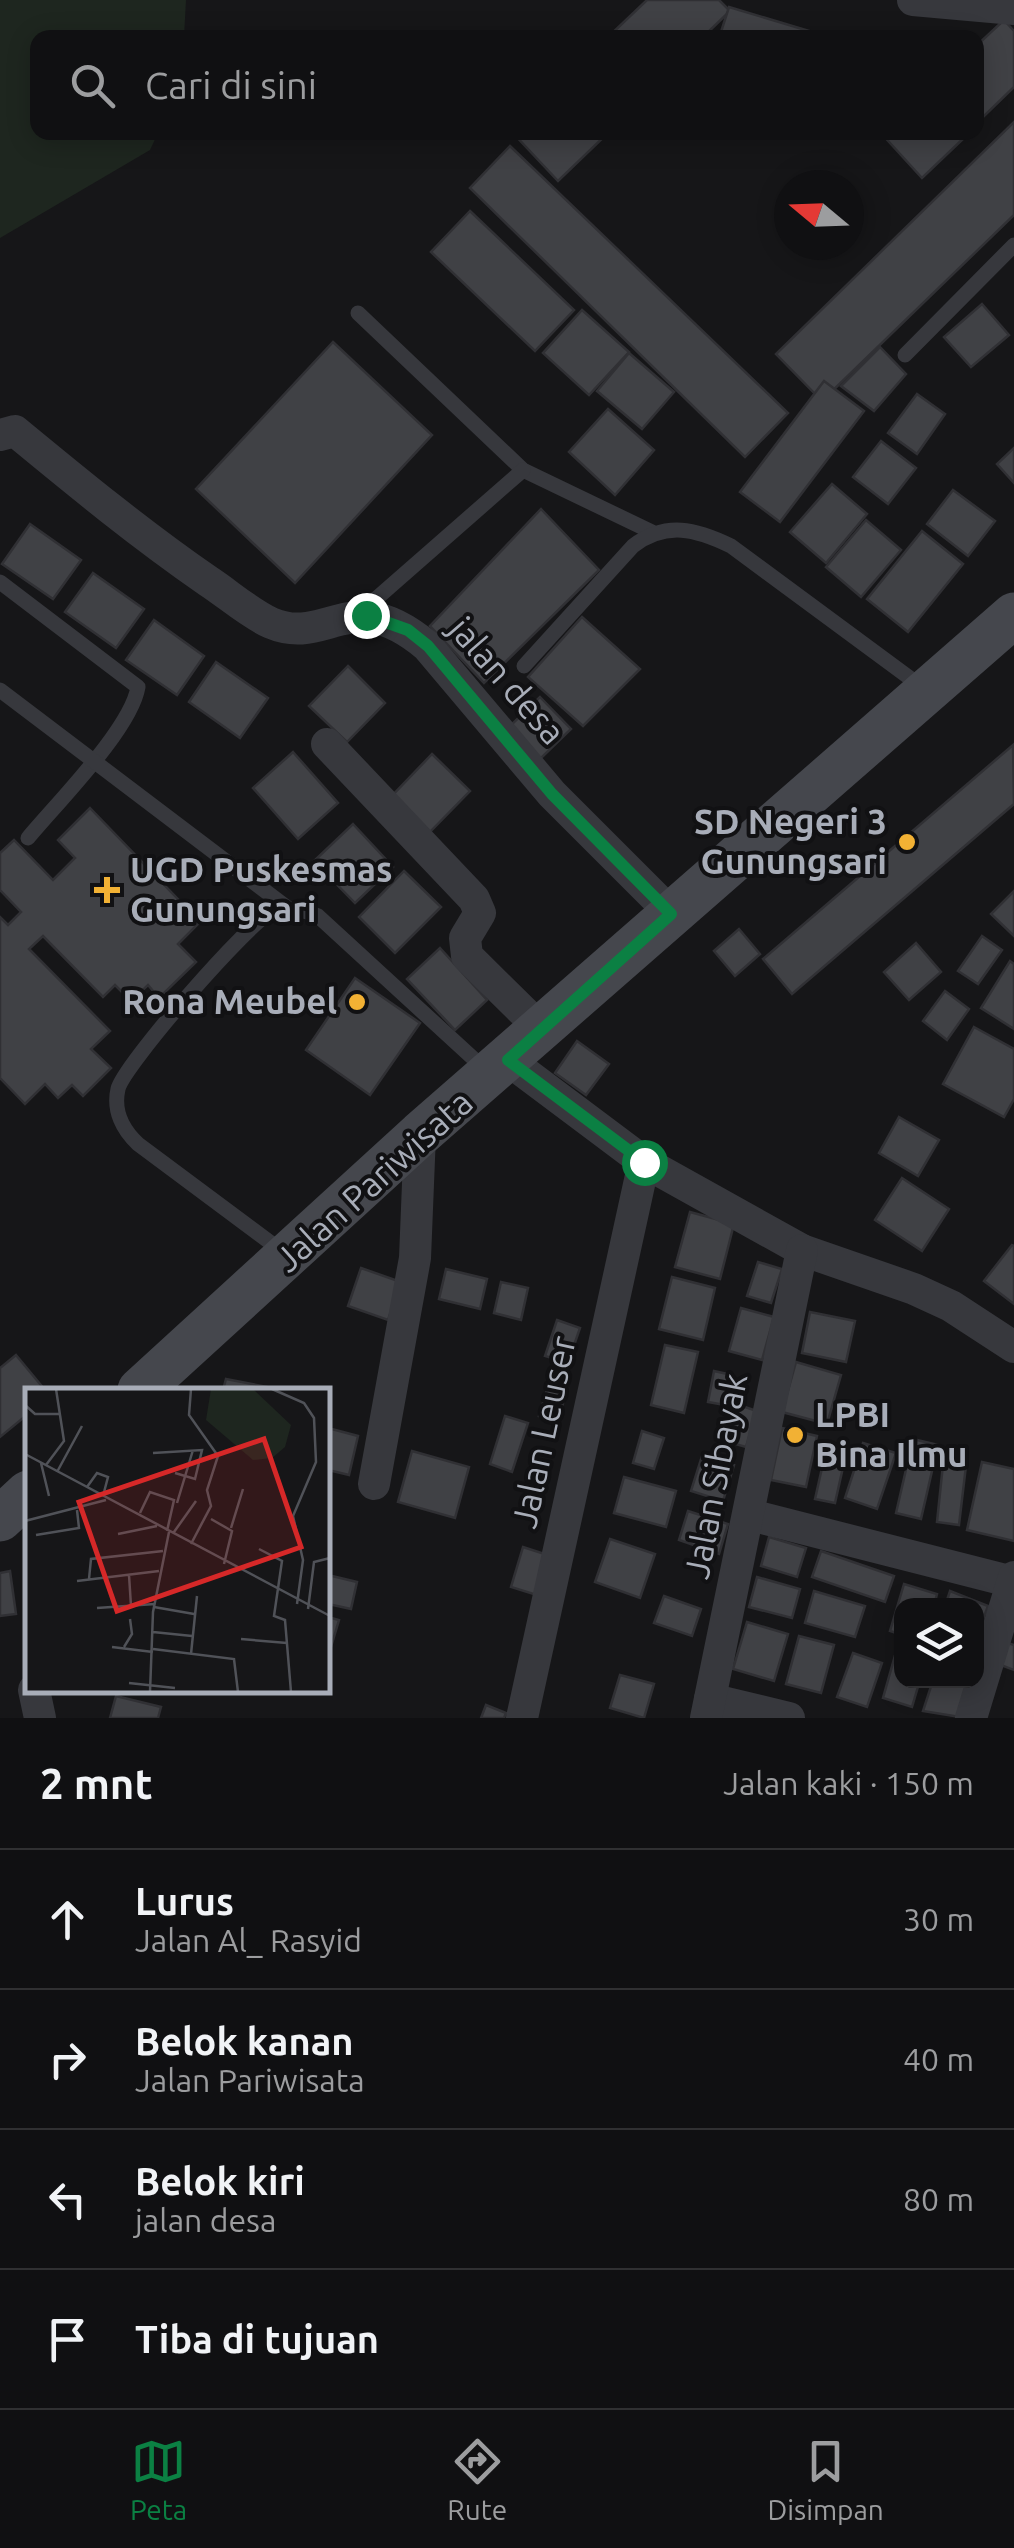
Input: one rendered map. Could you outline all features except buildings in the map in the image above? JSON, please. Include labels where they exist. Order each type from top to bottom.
[{"type":"main road","name":"Jalan Pariwisata","points":[[142,1388],[290,1257],[420,1134],[1014,615]]},
{"type":"street","points":[[913,0],[1014,9]]},
{"type":"street","points":[[0,435],[14,431],[143,536],[267,621],[291,630],[358,615]]},
{"type":"street","name":"jalan desa","points":[[358,615],[391,622],[428,646],[552,794],[671,914]]},
{"type":"street","points":[[327,744],[474,900],[480,913],[465,938],[466,956],[541,1029]]},
{"type":"street","points":[[500,1068],[644,1162],[802,1250],[914,1289],[1014,1347]]},
{"type":"street","points":[[374,1484],[415,1258],[420,1134]]},
{"type":"street","name":"Jalan Leuser","points":[[522,1718],[644,1162]]},
{"type":"street","name":"Jalan Sibayak","points":[[708,1709],[802,1250]]},
{"type":"street","points":[[750,1516],[1013,1580],[971,1718]]},
{"type":"street","points":[[35,1693],[40,1718]]},
{"type":"street","points":[[708,1709],[789,1718]]},
{"type":"lane","points":[[905,355],[1014,244]]},
{"type":"lane","points":[[358,313],[524,470],[652,532],[692,530],[731,546],[929,693]]},
{"type":"lane","points":[[358,615],[524,470]]},
{"type":"lane","points":[[524,666],[634,546],[652,532]]},
{"type":"lane","points":[[0,582],[135,682],[134,704],[96,758],[28,838]]},
{"type":"lane","points":[[0,690],[96,758],[289,909],[326,922],[500,1068]]},
{"type":"lane","points":[[289,909],[272,912],[249,928],[125,1072],[117,1097],[122,1124],[132,1138],[290,1257]]},
{"type":"shaded area","points":[[0,0],[186,0],[184,30],[30,30],[30,140],[155,140],[150,150],[0,238]]},
{"type":"place","name":"SD Negeri 3 Gunungsari","points":[[907,842]]},
{"type":"place","name":"UGD Puskesmas Gunungsari","points":[[107,890]]},
{"type":"place","name":"Rona Meubel","points":[[357,1002]]},
{"type":"place","name":"LPBI Bina Ilmu","points":[[795,1435]]},
{"type":"route","points":[[366,615],[408,630],[428,646],[552,794],[671,914],[508,1060],[644,1162]]}]
